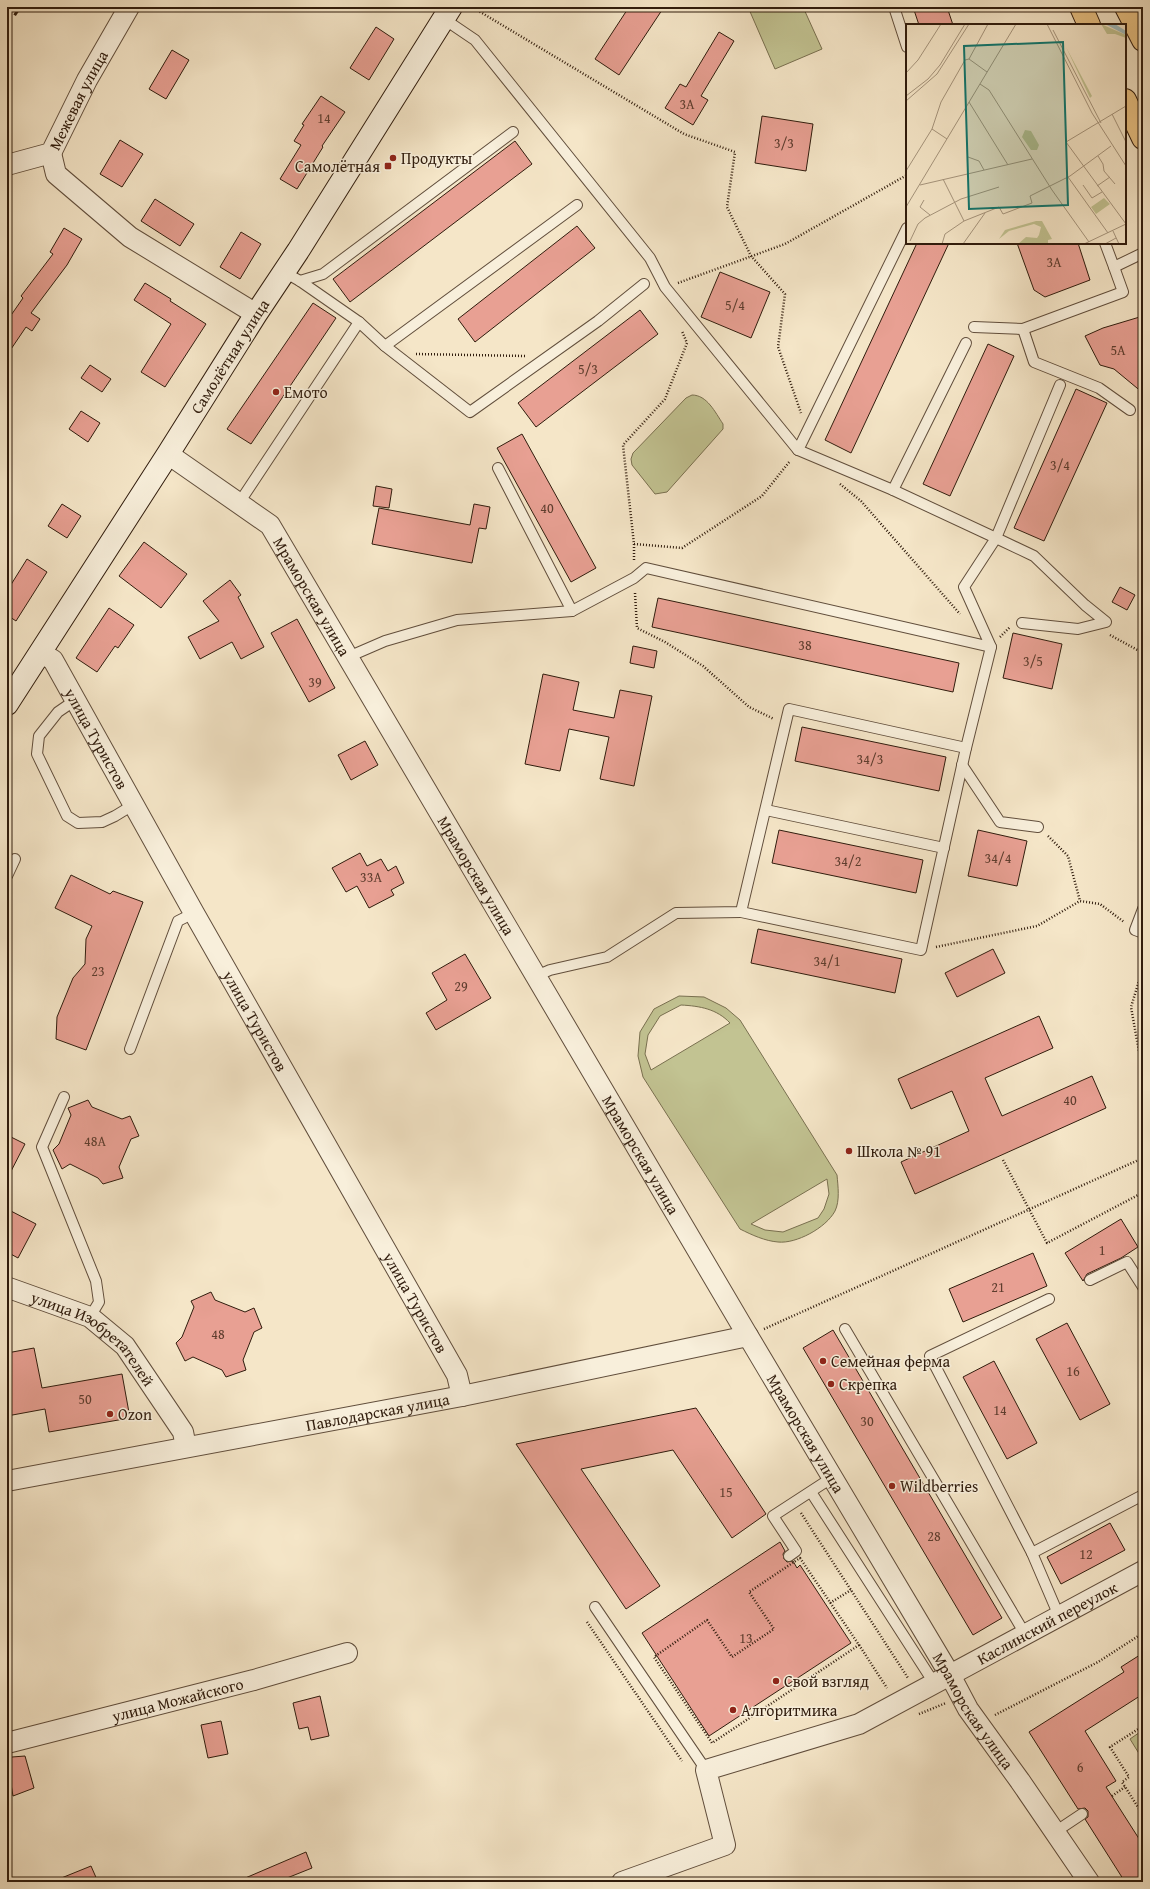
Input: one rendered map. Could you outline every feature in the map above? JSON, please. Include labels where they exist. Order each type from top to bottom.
[{"type":"main road","points":[[1081,7],[1090,24]]},
{"type":"main road","points":[[1126,7],[1143,40]]},
{"type":"main road","name":"Самолётная улица","points":[[7,704],[256,314],[292,276],[448,13]]},
{"type":"main road","points":[[1126,102],[1143,138]]},
{"type":"street","name":"Межевая улица","points":[[7,165],[51,153],[87,80],[129,7]]},
{"type":"street","points":[[51,153],[56,174],[130,237],[256,314]]},
{"type":"street","name":"Мраморская улица","points":[[168,454],[270,525],[833,1478],[942,1679],[968,1709],[1089,1882]]},
{"type":"street","name":"улица Туристов","points":[[40,652],[53,660],[74,701],[457,1375],[462,1396]]},
{"type":"street","name":"улица Изобретателей","points":[[8,1288],[90,1317],[125,1346],[183,1432],[186,1447]]},
{"type":"street","name":"Павлодарская улица","points":[[7,1481],[462,1396],[748,1336]]},
{"type":"street","name":"Каслинский переулок","points":[[706,1770],[859,1724],[1143,1571]]},
{"type":"street","name":"улица Можайского","points":[[7,1743],[254,1680],[347,1653]]},
{"type":"street","points":[[622,1882],[725,1845],[706,1770]]},
{"type":"lane","points":[[894,7],[906,44]]},
{"type":"lane","points":[[448,13],[475,40],[650,258],[665,287],[798,450],[893,490],[1034,556],[1085,606],[1106,622],[1078,629],[1019,625]]},
{"type":"lane","points":[[292,276],[323,274],[513,132]]},
{"type":"lane","points":[[385,346],[577,205]]},
{"type":"lane","points":[[798,450],[906,230]]},
{"type":"lane","points":[[974,327],[1023,329],[1123,292],[1105,244]]},
{"type":"lane","points":[[1114,267],[1143,253]]},
{"type":"lane","points":[[292,276],[358,322],[385,346],[470,412],[598,321],[644,284]]},
{"type":"lane","points":[[238,503],[358,322]]},
{"type":"lane","points":[[1023,329],[1034,362],[1098,388],[1130,410]]},
{"type":"lane","points":[[893,490],[966,343]]},
{"type":"lane","points":[[536,976],[550,970],[607,957],[676,913],[741,912],[921,950],[962,765],[991,647],[964,587],[996,538],[1060,385]]},
{"type":"lane","points":[[498,468],[572,612]]},
{"type":"lane","points":[[348,657],[386,641],[457,620],[572,612],[634,578],[646,568],[991,647]]},
{"type":"lane","points":[[74,701],[58,712],[39,736],[37,754],[67,816],[78,823],[102,822],[116,816],[133,805]]},
{"type":"lane","points":[[741,912],[789,709],[966,748]]},
{"type":"lane","points":[[962,765],[1000,822],[1038,827]]},
{"type":"lane","points":[[766,810],[944,848]]},
{"type":"lane","points":[[7,876],[15,859]]},
{"type":"lane","points":[[1139,932],[1143,909]]},
{"type":"lane","points":[[130,1049],[178,921],[194,913]]},
{"type":"lane","points":[[64,1097],[42,1147],[96,1281],[99,1302],[90,1317]]},
{"type":"lane","points":[[1090,1280],[1127,1262],[1143,1287]]},
{"type":"lane","points":[[1049,1299],[930,1356],[1032,1553],[1059,1616]]},
{"type":"lane","points":[[845,1328],[1025,1634]]},
{"type":"lane","points":[[789,1556],[796,1551],[773,1516],[833,1478]]},
{"type":"lane","points":[[811,1492],[942,1679]]},
{"type":"lane","points":[[1032,1553],[1143,1495]]},
{"type":"lane","points":[[595,1607],[706,1770]]},
{"type":"lane","points":[[1055,1832],[1082,1814]]},
{"type":"path","points":[[472,7],[684,134],[735,152],[727,207],[751,256],[784,294],[778,347],[808,431]]},
{"type":"path","points":[[665,287],[785,244],[906,176]]},
{"type":"path","points":[[681,329],[687,343],[665,398],[623,445],[634,544],[634,578],[637,628],[665,642],[703,666],[749,707],[785,724]]},
{"type":"path","points":[[396,338],[416,354],[526,356]]},
{"type":"path","points":[[634,544],[682,548],[762,496],[798,450]]},
{"type":"path","points":[[838,482],[861,501],[962,616]]},
{"type":"path","points":[[991,647],[1009,626],[1019,625]]},
{"type":"path","points":[[1104,636],[1111,635],[1143,652]]},
{"type":"path","points":[[1038,827],[1068,856],[1080,901]]},
{"type":"path","points":[[921,950],[1037,926],[1080,901],[1100,904],[1139,932]]},
{"type":"path","points":[[1143,968],[1131,1007],[1143,1074]]},
{"type":"path","points":[[748,1336],[1143,1158]]},
{"type":"path","points":[[1002,1160],[1030,1209],[1047,1243],[1142,1193]]},
{"type":"path","points":[[794,1502],[909,1677],[902,1681]]},
{"type":"path","points":[[859,1645],[712,1743],[654,1657],[707,1620],[732,1657],[774,1629],[749,1592],[800,1558],[830,1603],[859,1645],[898,1703]]},
{"type":"path","points":[[830,1603],[851,1590]]},
{"type":"path","points":[[583,1616],[668,1742]]},
{"type":"path","points":[[978,1723],[1098,1662],[1143,1633]]},
{"type":"path","points":[[1143,1726],[1110,1747],[1129,1777],[1122,1782],[1143,1814]]},
{"type":"path","points":[[1112,1796],[1125,1787]]},
{"type":"green space","points":[[748,7],[803,7],[822,49],[775,69]]},
{"type":"green space","points":[[692,395],[702,398],[710,405],[723,424],[723,429],[667,492],[655,494],[632,465],[631,459],[633,453],[686,398]]},
{"type":"green space","points":[[679,996],[704,997],[726,1008],[740,1020],[837,1175],[837,1207],[831,1217],[818,1229],[802,1238],[778,1242],[763,1239],[740,1229],[643,1077],[638,1056],[640,1032],[654,1009]],"holes":[[[681,1005],[695,1006],[714,1011],[730,1023],[651,1070],[645,1054],[648,1035],[660,1016]],[[827,1179],[829,1194],[824,1209],[818,1218],[783,1232],[765,1230],[751,1224]]]},
{"type":"green space","points":[[1143,1730],[1143,1760],[1130,1739]]},
{"type":"building","points":[[629,7],[664,7],[619,75],[595,59]]},
{"type":"building","points":[[913,7],[947,7],[953,24],[919,24]]},
{"type":"building","points":[[376,27],[394,39],[369,80],[350,68]]},
{"type":"building","points":[[719,32],[734,41],[701,96],[708,100],[693,125],[665,108],[680,84],[686,87]]},
{"type":"building","points":[[172,50],[189,60],[166,99],[149,89]]},
{"type":"building","points":[[321,96],[345,112],[322,146],[323,147],[297,189],[280,179],[301,145],[294,141],[304,125],[302,124]]},
{"type":"building","points":[[762,116],[813,124],[806,171],[755,163]]},
{"type":"building","points":[[120,140],[143,154],[122,187],[100,174]]},
{"type":"building","points":[[515,141],[532,164],[350,302],[333,279]]},
{"type":"building","points":[[155,199],[194,224],[180,246],[141,221]]},
{"type":"building","points":[[577,226],[595,248],[475,342],[458,319]]},
{"type":"building","points":[[64,228],[82,239],[67,265],[31,313],[40,319],[32,331],[26,327],[7,355],[7,321],[23,298],[21,296],[53,254],[50,252]]},
{"type":"building","points":[[241,232],[261,244],[240,279],[220,267]]},
{"type":"building","points":[[917,244],[949,244],[851,453],[825,440]]},
{"type":"building","points":[[1017,244],[1078,244],[1090,280],[1045,297],[1034,290]]},
{"type":"building","points":[[720,272],[770,292],[751,338],[701,317]]},
{"type":"building","points":[[145,283],[171,299],[170,301],[206,324],[165,387],[141,372],[171,324],[134,300]]},
{"type":"building","points":[[313,303],[336,318],[251,444],[227,429]]},
{"type":"building","points":[[640,310],[658,334],[536,427],[518,403]]},
{"type":"building","points":[[1143,316],[1143,393],[1114,369],[1100,365],[1085,336],[1103,328]]},
{"type":"building","points":[[988,344],[1014,356],[950,496],[923,484]]},
{"type":"building","points":[[90,365],[111,379],[102,392],[81,378]]},
{"type":"building","points":[[1076,389],[1107,403],[1044,541],[1014,528]]},
{"type":"building","points":[[81,411],[100,423],[88,442],[69,429]]},
{"type":"building","points":[[522,434],[596,568],[571,582],[497,448]]},
{"type":"building","points":[[376,486],[392,489],[389,508],[373,506]]},
{"type":"building","points":[[62,504],[81,516],[67,538],[48,526]]},
{"type":"building","points":[[474,504],[490,507],[486,529],[479,528],[472,563],[372,544],[379,508],[470,525]]},
{"type":"building","points":[[144,542],[187,574],[161,608],[119,576]]},
{"type":"building","points":[[27,559],[47,572],[16,621],[7,615],[7,591]]},
{"type":"building","points":[[230,580],[241,595],[238,597],[264,647],[241,659],[232,642],[200,659],[188,637],[219,621],[203,601]]},
{"type":"building","points":[[1120,587],[1135,595],[1127,610],[1112,602]]},
{"type":"building","points":[[658,598],[959,663],[953,692],[652,627]]},
{"type":"building","points":[[109,608],[134,625],[118,648],[115,646],[97,672],[76,658]]},
{"type":"building","points":[[297,619],[335,688],[309,702],[271,633]]},
{"type":"building","points":[[1013,633],[1062,644],[1052,689],[1003,678]]},
{"type":"building","points":[[633,646],[657,651],[654,668],[630,663]]},
{"type":"building","points":[[543,674],[579,682],[573,710],[614,718],[620,690],[652,696],[634,786],[600,779],[609,737],[569,729],[560,771],[525,764]]},
{"type":"building","points":[[802,727],[946,757],[939,791],[795,761]]},
{"type":"building","points":[[365,741],[378,765],[351,780],[338,755]]},
{"type":"building","points":[[779,830],[923,860],[916,893],[772,863]]},
{"type":"building","points":[[978,830],[1027,841],[1017,886],[968,876]]},
{"type":"building","points":[[360,853],[367,866],[381,859],[388,871],[396,866],[404,883],[391,890],[394,895],[369,908],[357,886],[346,892],[332,868]]},
{"type":"building","points":[[71,875],[110,894],[113,891],[143,902],[86,1050],[56,1039],[57,1017],[73,978],[85,964],[86,939],[92,926],[55,908]]},
{"type":"building","points":[[758,929],[902,959],[895,993],[751,963]]},
{"type":"building","points":[[993,949],[1005,973],[957,997],[945,973]]},
{"type":"building","points":[[465,954],[491,998],[436,1030],[426,1013],[447,1000],[432,973]]},
{"type":"building","points":[[1039,1016],[1053,1048],[985,1078],[1002,1116],[1092,1076],[1106,1108],[915,1194],[901,1162],[969,1131],[952,1091],[911,1109],[898,1079]]},
{"type":"building","points":[[88,1100],[92,1107],[122,1119],[130,1116],[139,1136],[131,1139],[119,1167],[123,1178],[103,1184],[98,1178],[70,1164],[62,1169],[53,1150],[59,1144],[71,1115],[68,1108]]},
{"type":"building","points":[[7,1135],[25,1144],[7,1179]]},
{"type":"building","points":[[7,1209],[36,1224],[18,1258],[7,1252]]},
{"type":"building","points":[[1121,1219],[1138,1247],[1121,1258],[1087,1274],[1083,1281],[1065,1253]]},
{"type":"building","points":[[1033,1253],[1047,1286],[963,1322],[949,1289]]},
{"type":"building","points":[[211,1292],[215,1300],[245,1312],[254,1308],[262,1328],[254,1332],[243,1360],[246,1370],[226,1377],[222,1370],[193,1357],[185,1361],[176,1343],[182,1337],[194,1307],[191,1301]]},
{"type":"building","points":[[1067,1323],[1110,1404],[1080,1420],[1036,1339]]},
{"type":"building","points":[[833,1330],[1002,1618],[973,1635],[803,1348]]},
{"type":"building","points":[[34,1348],[42,1388],[122,1374],[130,1418],[49,1432],[45,1409],[7,1416],[7,1353]]},
{"type":"building","points":[[994,1361],[1037,1443],[1007,1459],[963,1377]]},
{"type":"building","points":[[696,1408],[766,1514],[732,1538],[673,1450],[581,1469],[660,1586],[626,1609],[516,1444]]},
{"type":"building","points":[[1110,1523],[1125,1550],[1061,1584],[1047,1557]]},
{"type":"building","points":[[780,1542],[785,1551],[783,1554],[784,1559],[787,1562],[793,1561],[797,1568],[800,1565],[851,1643],[709,1736],[642,1633]]},
{"type":"building","points":[[1143,1653],[1143,1694],[1085,1731],[1116,1781],[1106,1787],[1143,1845],[1143,1882],[1125,1882],[1085,1819],[1088,1817],[1088,1811],[1085,1808],[1078,1809],[1029,1732],[1124,1672],[1121,1667]]},
{"type":"building","points":[[320,1696],[329,1736],[311,1740],[308,1727],[299,1729],[293,1703]]},
{"type":"building","points":[[221,1721],[228,1754],[208,1758],[201,1725]]},
{"type":"building","points":[[25,1756],[34,1788],[13,1796],[10,1778],[7,1779],[7,1759]]},
{"type":"building","points":[[306,1852],[312,1868],[277,1882],[236,1882]]},
{"type":"building","points":[[91,1866],[98,1882],[54,1882],[54,1881]]},
{"type":"railway","points":[[7,27],[20,7]]},
{"type":"place","name":"Продукты","points":[[393,158]]},
{"type":"place","name":"Самолётная","points":[[388,166]]},
{"type":"place","name":"Емото","points":[[276,392]]},
{"type":"place","name":"Школа № 91","points":[[849,1151]]},
{"type":"place","name":"Семейная ферма","points":[[823,1361]]},
{"type":"place","name":"Скрепка","points":[[831,1384]]},
{"type":"place","name":"Ozon","points":[[110,1414]]},
{"type":"place","name":"Wildberries","points":[[892,1486]]},
{"type":"place","name":"Свой взгляд","points":[[776,1681]]},
{"type":"place","name":"Алгоритмика","points":[[733,1710]]}]
